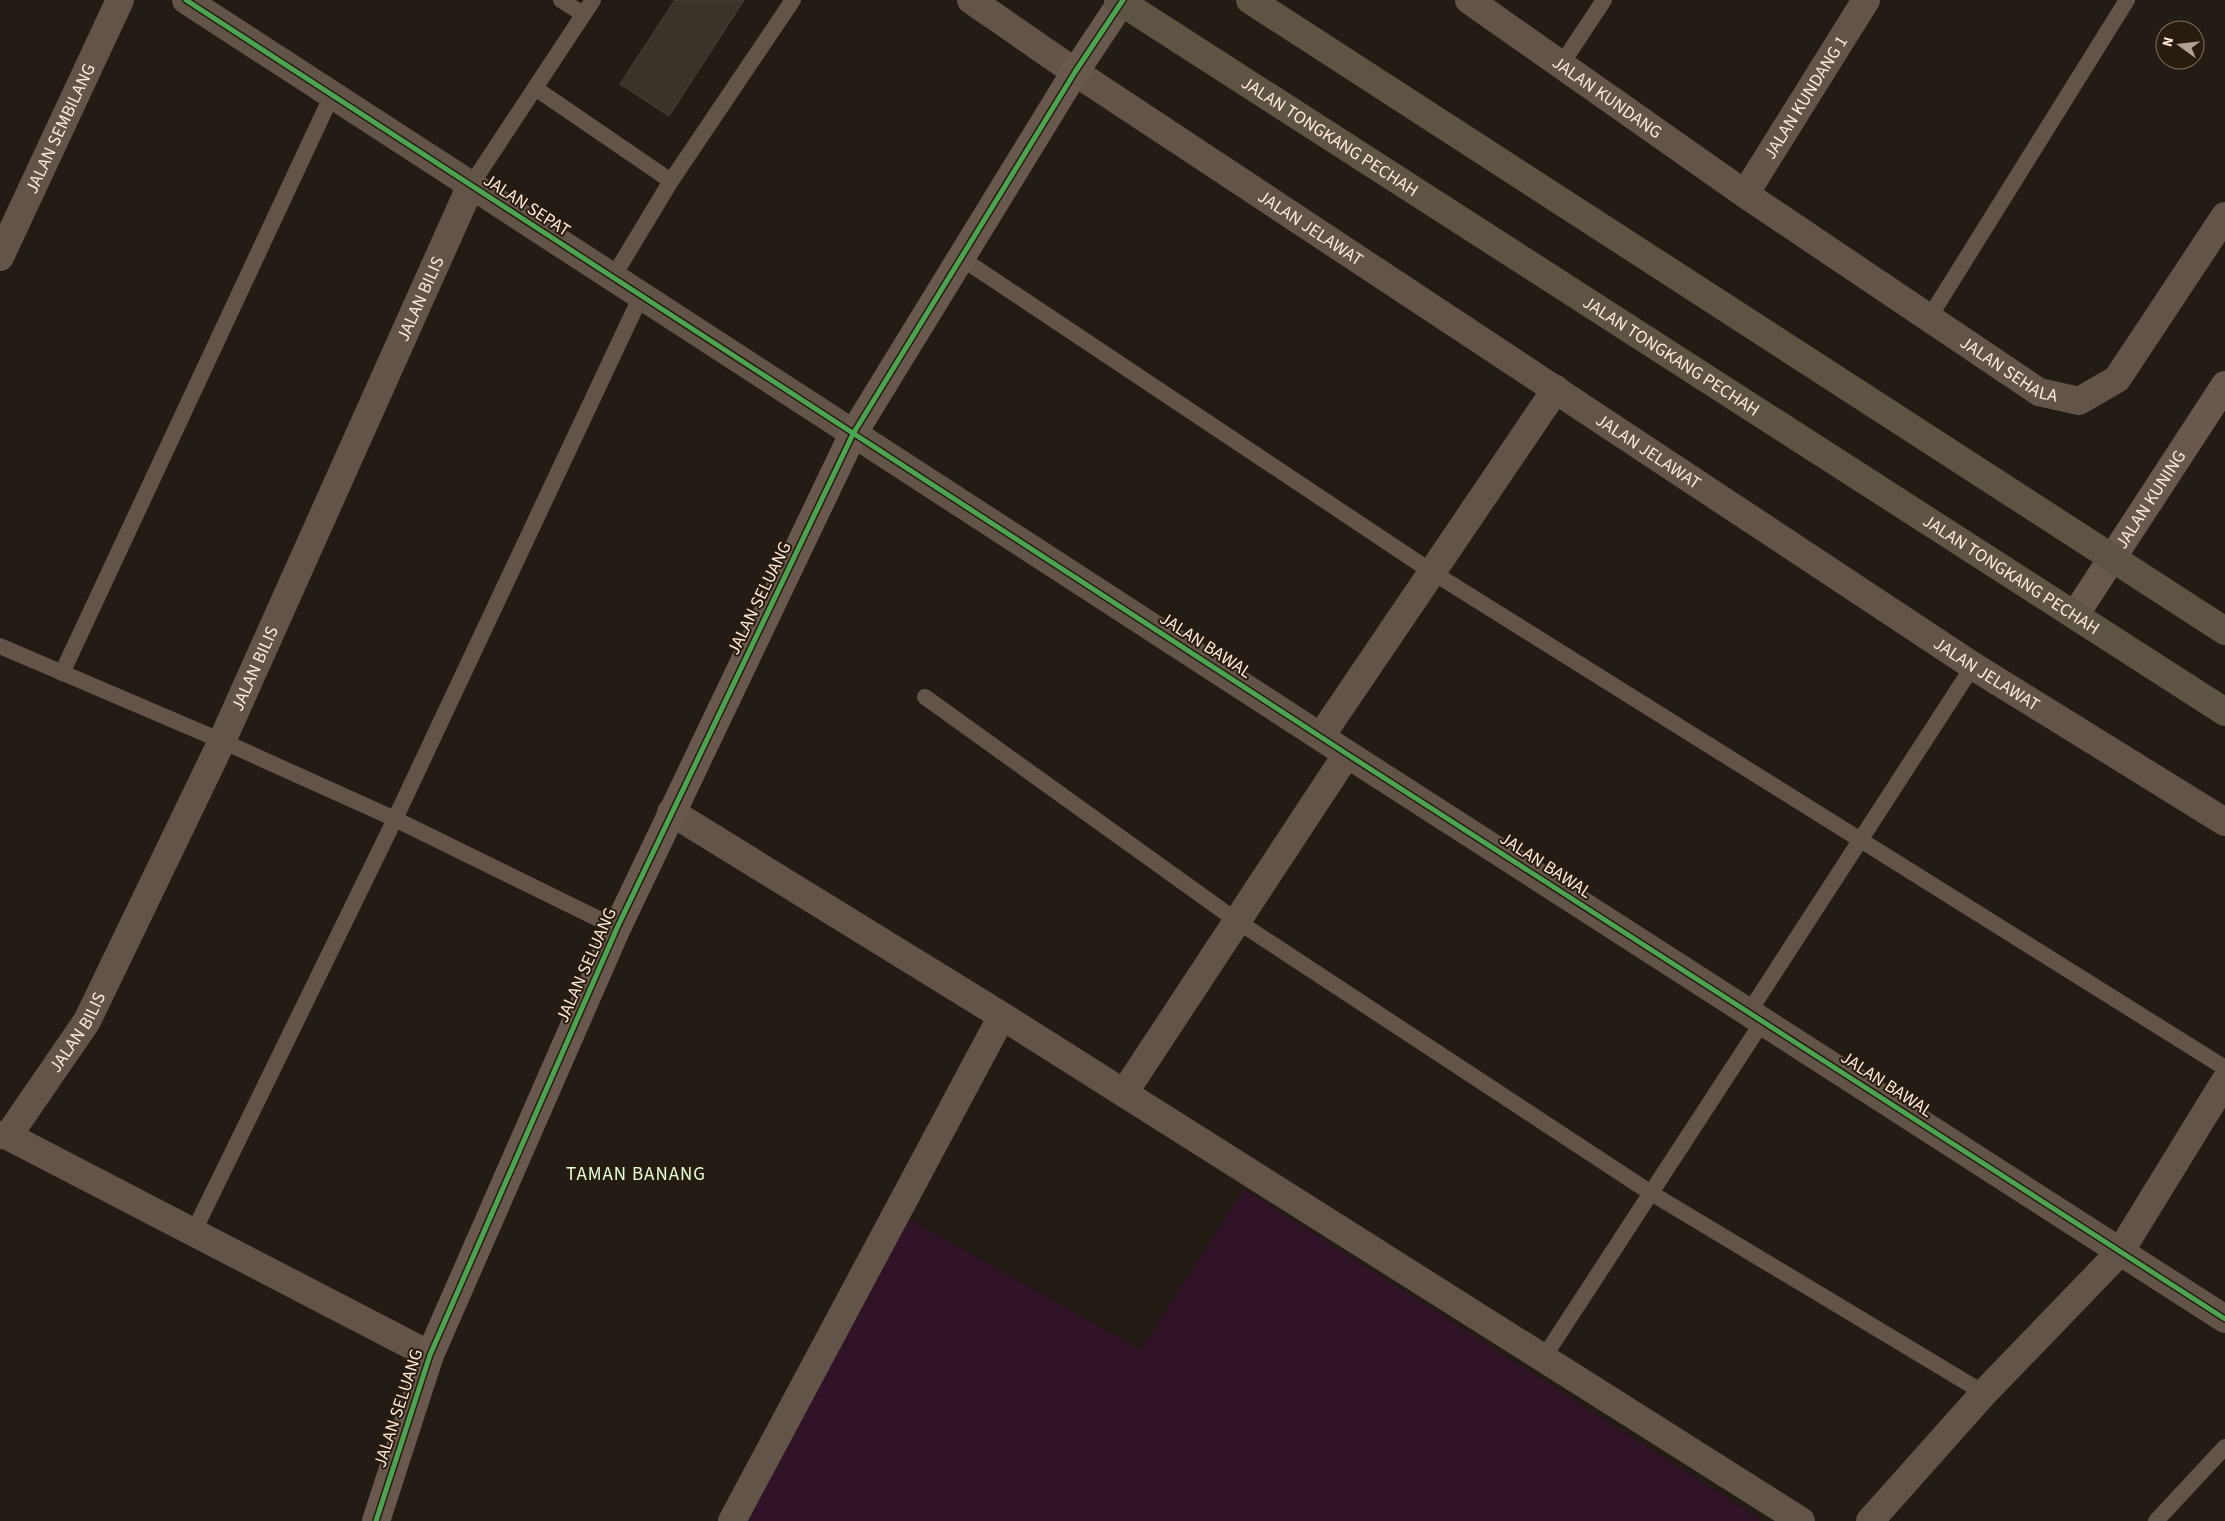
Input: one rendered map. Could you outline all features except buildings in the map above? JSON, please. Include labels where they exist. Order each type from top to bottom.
[{"type":"main road","points":[[1250,0],[2225,631]]},
{"type":"main road","name":"JALAN TONGKANG PECHAH","points":[[1121,1],[2225,712]]},
{"type":"street","name":"JALAN SEMBILANG","points":[[0,257],[120,0]]},
{"type":"street","name":"JALAN SEPAT","points":[[186,0],[853,434]]},
{"type":"street","name":"JALAN JELAWAT","points":[[971,0],[1075,72],[1973,666],[2225,822]]},
{"type":"street","name":"JALAN KUNDANG","points":[[1469,0],[1744,194]]},
{"type":"street","name":"JALAN KUNDANG 1","points":[[1744,194],[1866,0]]},
{"type":"street","name":"JALAN SELUANG","points":[[376,1521],[430,1355],[617,928],[853,434],[1075,72],[1121,1]]},
{"type":"street","name":"JALAN BILIS","points":[[4,1135],[87,1022],[222,741],[471,185]]},
{"type":"street","name":"JALAN SEHALA","points":[[1744,194],[2040,392],[2079,401],[2117,379],[2225,216]]},
{"type":"street","name":"JALAN KUNING","points":[[2074,615],[2225,385]]},
{"type":"street","points":[[1321,736],[1556,389]]},
{"type":"street","name":"JALAN BAWAL","points":[[853,434],[2225,1319]]},
{"type":"street","points":[[1124,1093],[1347,754]]},
{"type":"street","points":[[671,812],[1002,1016],[1801,1521]]},
{"type":"street","points":[[732,1521],[1002,1016]]},
{"type":"street","points":[[1870,1521],[1984,1393],[2120,1252],[2225,1082]]},
{"type":"street","points":[[4,1135],[430,1355]]},
{"type":"lane","points":[[561,0],[583,14]]},
{"type":"lane","points":[[471,185],[593,0]]},
{"type":"lane","points":[[613,277],[672,181],[793,0]]},
{"type":"lane","points":[[1561,66],[1604,0]]},
{"type":"lane","points":[[1929,318],[2127,0]]},
{"type":"lane","points":[[535,88],[672,181]]},
{"type":"lane","points":[[62,673],[332,95]]},
{"type":"lane","points":[[961,258],[1432,572],[2225,1068]]},
{"type":"lane","points":[[193,1234],[395,819],[641,296]]},
{"type":"lane","points":[[0,646],[222,741],[395,819],[617,928]]},
{"type":"lane","points":[[1544,1357],[1651,1193],[1861,840],[1973,666]]},
{"type":"lane","points":[[924,697],[1237,921],[1651,1193],[1984,1393]]},
{"type":"lane","points":[[2156,1521],[2225,1447]]},
{"type":"shaded area","points":[[1244,1189],[1763,1521],[726,1521],[884,1205],[1141,1350]]},
{"type":"cycle path","points":[[186,0],[1347,754],[2225,1319]]},
{"type":"cycle path","points":[[376,1521],[430,1355],[617,928],[853,434],[1075,72],[1123,0]]},
{"type":"district","name":"TAMAN BANANG","points":[[636,1173]]}]
